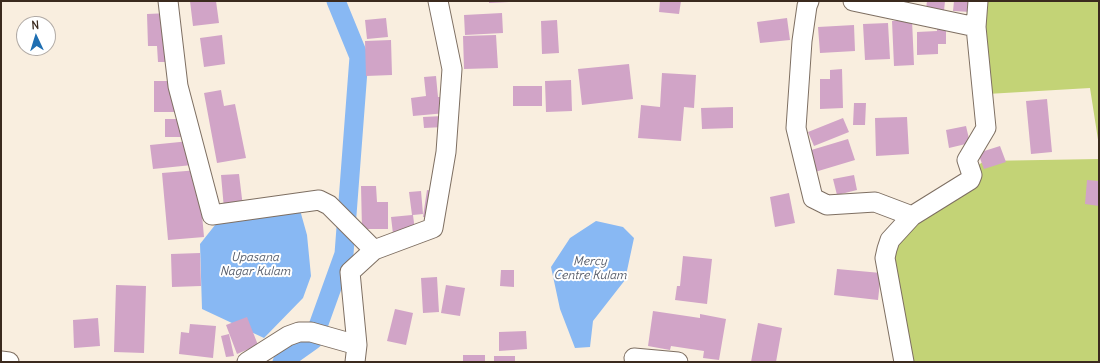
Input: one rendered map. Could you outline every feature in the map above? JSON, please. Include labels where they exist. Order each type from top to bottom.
[{"type":"street","points":[[168,1],[178,86],[212,215],[319,200],[329,205],[374,250]]},
{"type":"street","points":[[247,362],[288,336],[299,332],[312,332],[356,353],[350,272],[374,250],[433,228],[446,152],[452,69],[438,1]]},
{"type":"street","points":[[809,1],[802,41],[796,128],[813,198],[827,205],[875,202],[912,216]]},
{"type":"street","points":[[853,1],[976,27]]},
{"type":"street","points":[[904,362],[885,258],[890,240],[912,216],[970,180],[972,174],[967,160],[986,128],[976,27],[978,1]]},
{"type":"street","points":[[634,358],[678,362]]},
{"type":"street","points":[[1,361],[9,362]]},
{"type":"green space","points":[[982,1],[1099,1],[1099,146],[1090,88],[987,94]]},
{"type":"green space","points":[[1099,159],[1099,362],[913,362],[892,257],[918,209],[984,161]]},
{"type":"water","name":"Upasana Nagar Kulam","points":[[300,210],[307,235],[311,276],[303,298],[264,338],[202,309],[200,244],[219,220]]},
{"type":"water","name":"Mercy Centre Kulam","points":[[596,221],[623,227],[634,238],[625,280],[593,321],[590,347],[575,348],[560,309],[551,267],[570,238]]},
{"type":"building","points":[[190,1],[216,1],[219,23],[193,26]]},
{"type":"building","points":[[489,1],[509,1],[509,2],[489,3]]},
{"type":"building","points":[[660,1],[681,1],[679,14],[659,12]]},
{"type":"building","points":[[927,1],[945,1],[944,11],[926,9]]},
{"type":"building","points":[[954,1],[972,1],[971,12],[953,11]]},
{"type":"building","points":[[170,13],[172,62],[158,62],[157,46],[148,46],[147,14]]},
{"type":"building","points":[[502,13],[503,33],[465,35],[464,15]]},
{"type":"building","points":[[386,18],[388,37],[367,39],[365,20]]},
{"type":"building","points":[[787,18],[790,40],[760,43],[757,22]]},
{"type":"building","points":[[557,20],[559,53],[542,54],[541,21]]},
{"type":"building","points":[[912,20],[914,65],[894,66],[892,21]]},
{"type":"building","points":[[888,23],[890,59],[865,60],[863,24]]},
{"type":"building","points":[[854,25],[855,51],[820,53],[818,27]]},
{"type":"building","points":[[946,26],[946,44],[938,44],[938,54],[917,55],[917,32],[937,31],[937,27]]},
{"type":"building","points":[[222,35],[225,64],[204,67],[200,38]]},
{"type":"building","points":[[496,35],[498,68],[464,69],[463,36]]},
{"type":"building","points":[[391,40],[392,75],[366,76],[365,41]]},
{"type":"building","points":[[629,64],[633,99],[582,105],[578,69]]},
{"type":"building","points":[[842,69],[843,108],[820,109],[820,79],[830,79],[830,70]]},
{"type":"building","points":[[662,73],[696,75],[694,108],[684,107],[681,141],[638,138],[641,105],[660,107]]},
{"type":"building","points":[[436,76],[438,97],[445,97],[446,113],[413,116],[411,98],[426,96],[424,77]]},
{"type":"building","points":[[571,80],[572,111],[546,112],[545,81]]},
{"type":"building","points":[[154,81],[177,81],[178,112],[154,112]]},
{"type":"building","points":[[513,86],[542,86],[542,106],[513,106]]},
{"type":"building","points":[[221,90],[224,106],[235,104],[246,158],[217,163],[204,93]]},
{"type":"building","points":[[1047,99],[1052,152],[1031,154],[1026,101]]},
{"type":"building","points":[[854,103],[866,103],[865,125],[853,125]]},
{"type":"building","points":[[733,107],[733,128],[702,129],[701,108]]},
{"type":"building","points":[[443,116],[444,127],[424,128],[423,117]]},
{"type":"building","points":[[907,117],[909,154],[876,156],[875,118]]},
{"type":"building","points":[[843,118],[849,132],[814,146],[808,132]]},
{"type":"building","points":[[165,119],[183,119],[183,137],[165,137]]},
{"type":"building","points":[[966,126],[970,143],[949,148],[946,130]]},
{"type":"building","points":[[848,139],[855,160],[815,172],[808,151]]},
{"type":"building","points":[[190,141],[192,165],[153,169],[150,145]]},
{"type":"building","points":[[1000,146],[1006,162],[984,169],[978,153]]},
{"type":"building","points":[[198,170],[204,237],[168,240],[162,173]]},
{"type":"building","points":[[239,174],[243,207],[224,209],[221,175]]},
{"type":"building","points":[[854,175],[857,190],[837,195],[833,179]]},
{"type":"building","points":[[1087,180],[1099,181],[1099,206],[1085,204]]},
{"type":"building","points":[[361,186],[376,186],[377,202],[388,202],[388,229],[362,229]]},
{"type":"building","points":[[427,190],[441,192],[438,219],[423,217]]},
{"type":"building","points":[[421,191],[423,214],[413,215],[415,231],[393,234],[391,217],[412,215],[409,192]]},
{"type":"building","points":[[789,193],[795,223],[775,227],[770,197]]},
{"type":"building","points":[[200,253],[201,286],[172,287],[171,254]]},
{"type":"building","points":[[683,256],[712,259],[707,304],[675,300],[677,286],[680,286]]},
{"type":"building","points":[[837,269],[881,273],[878,300],[834,295]]},
{"type":"building","points":[[501,270],[514,270],[514,287],[500,286]]},
{"type":"building","points":[[437,277],[439,312],[423,313],[421,278]]},
{"type":"building","points":[[116,285],[146,286],[144,353],[114,352]]},
{"type":"building","points":[[446,285],[465,288],[460,316],[441,313]]},
{"type":"building","points":[[395,309],[413,313],[406,345],[387,341]]},
{"type":"building","points":[[653,311],[700,318],[700,314],[726,319],[719,360],[703,358],[704,351],[671,346],[670,350],[648,346]]},
{"type":"building","points":[[247,317],[258,345],[237,354],[226,325]]},
{"type":"building","points":[[98,318],[100,346],[74,348],[73,320]]},
{"type":"building","points":[[758,323],[782,328],[776,362],[751,362]]},
{"type":"building","points":[[190,324],[216,326],[213,358],[179,354],[181,332],[189,333]]},
{"type":"building","points":[[526,331],[527,349],[499,351],[499,332]]},
{"type":"building","points":[[229,334],[234,356],[226,357],[221,336]]},
{"type":"building","points":[[463,355],[485,355],[485,362],[463,362]]},
{"type":"building","points":[[494,356],[515,356],[515,362],[494,362]]},
{"type":"waterway","points":[[282,362],[313,340],[344,254],[359,57],[336,1]]}]
